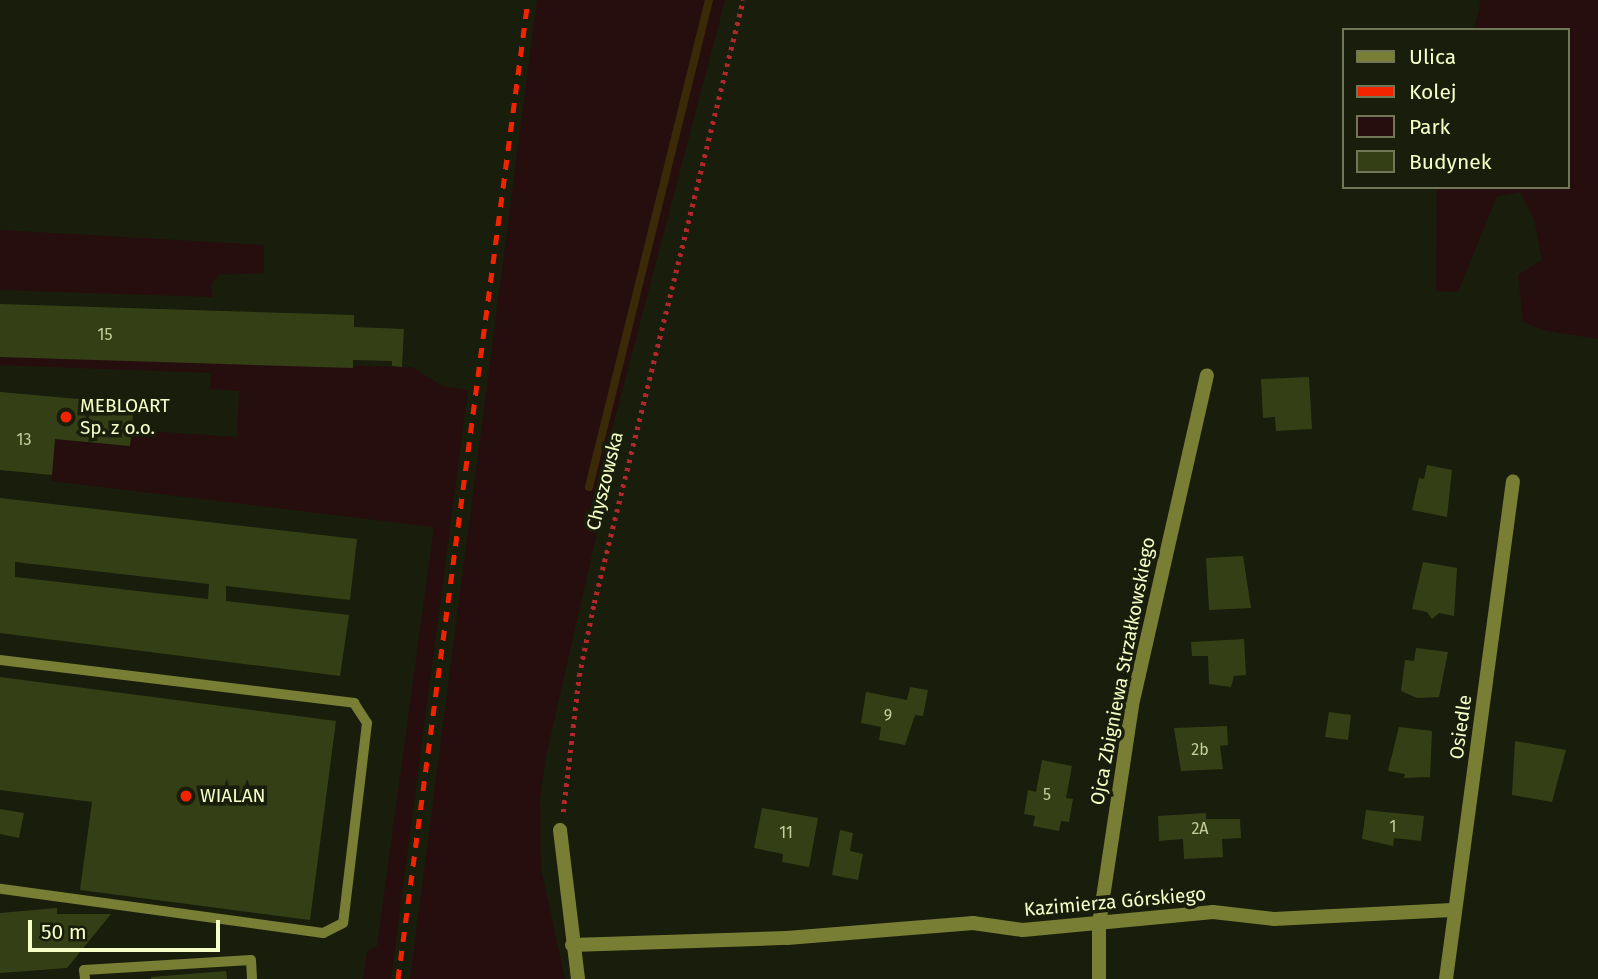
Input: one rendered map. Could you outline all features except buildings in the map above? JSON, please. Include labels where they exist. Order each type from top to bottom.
[{"type":"street","name":"Ojca Zbigniewa Strzałkowskiego","points":[[1099,979],[1099,924],[1132,705],[1208,375]]},
{"type":"street","name":"Osiedle","points":[[1446,979],[1452,910],[1513,481]]},
{"type":"street","points":[[560,830],[578,979]]},
{"type":"street","name":"Kazimierza Górskiego","points":[[572,945],[788,938],[973,923],[1023,930],[1213,912],[1274,919],[1452,910]]},
{"type":"lane","points":[[0,660],[354,703],[367,723],[343,923],[323,933],[0,889]]},
{"type":"lane","points":[[85,979],[84,970],[251,960],[253,979]]},
{"type":"path","name":"Chyszowska","points":[[560,830],[579,676],[594,603],[743,0]]},
{"type":"green space","points":[[537,0],[725,0],[604,460],[596,537],[546,756],[540,799],[541,868],[565,979],[410,979]]},
{"type":"green space","points":[[1481,0],[1598,0],[1598,339],[1547,331],[1523,322],[1518,275],[1542,260],[1534,219],[1520,192],[1497,196],[1458,292],[1436,291],[1437,189],[1570,189],[1570,28],[1474,28]]},
{"type":"green space","points":[[0,230],[264,245],[264,273],[218,275],[211,285],[213,297],[0,290]]},
{"type":"green space","points":[[0,357],[412,367],[442,386],[468,390],[391,979],[363,979],[367,952],[377,946],[434,527],[51,481],[55,439],[130,446],[131,430],[237,437],[239,391],[210,389],[211,373],[0,365]]},
{"type":"waterway","points":[[589,487],[709,0]]},
{"type":"railway","points":[[398,979],[528,0]]},
{"type":"place","name":"MEBLOART Sp. z o.o.","points":[[66,417]]},
{"type":"place","name":"WIALAN","points":[[186,796]]}]
